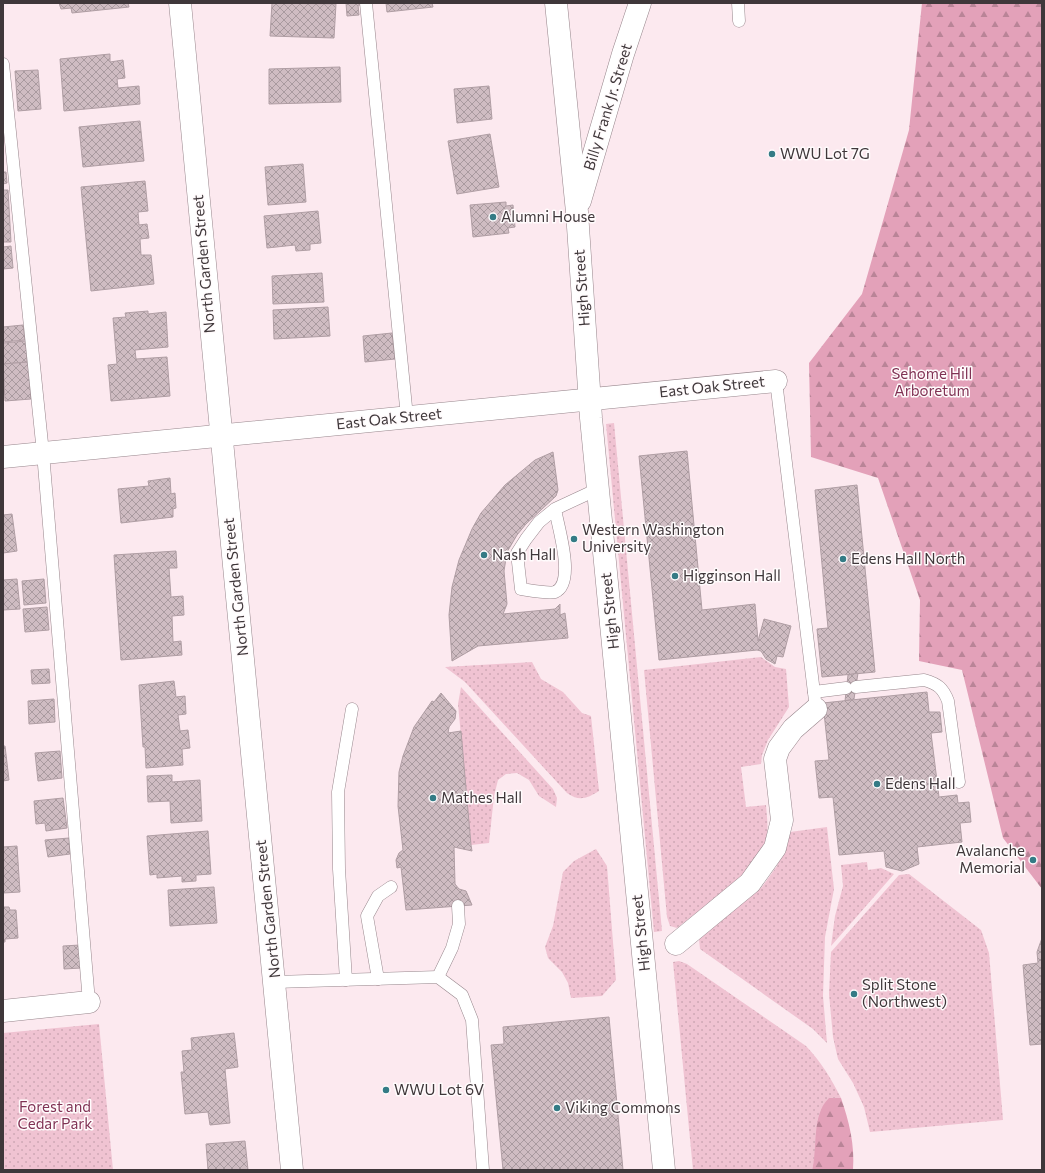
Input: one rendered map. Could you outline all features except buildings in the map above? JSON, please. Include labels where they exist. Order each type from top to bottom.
[{"type":"street","name":"North Garden Street","points":[[180,3],[220,436],[275,982],[292,1170]]},
{"type":"street","name":"High Street","points":[[556,3],[576,212],[589,400],[664,1170]]},
{"type":"street","name":"Billy Frank Jr. Street","points":[[576,212],[623,54],[640,3]]},
{"type":"street","name":"East Oak Street","points":[[3,457],[776,381]]},
{"type":"street","points":[[676,944],[750,883],[775,848],[782,820],[775,758],[779,748],[815,700]]},
{"type":"street","points":[[3,1011],[89,1002]]},
{"type":"lane","points":[[366,3],[407,417]]},
{"type":"lane","points":[[738,3],[739,21]]},
{"type":"lane","points":[[3,64],[43,453],[89,1002]]},
{"type":"lane","points":[[776,381],[815,700],[851,688],[924,680],[934,683],[944,690],[948,701],[959,782]]},
{"type":"lane","points":[[555,509],[565,562],[565,580],[562,587],[554,592],[521,589],[517,554],[539,522],[555,509],[598,489]]},
{"type":"lane","points":[[346,980],[339,869],[338,792],[352,709]]},
{"type":"lane","points":[[378,979],[367,916],[378,896],[391,887]]},
{"type":"lane","points":[[438,977],[452,948],[459,924],[458,906]]},
{"type":"lane","points":[[275,982],[438,977],[462,995],[472,1020],[483,1170]]},
{"type":"green space","name":"Sehome Hill Arboretum","points":[[922,3],[1042,3],[1042,889],[1003,838],[962,670],[919,661],[920,600],[878,478],[811,457],[809,363],[862,294],[909,130]]},
{"type":"green space","points":[[614,423],[662,931],[654,932],[606,424]]},
{"type":"green space","points":[[761,657],[775,667],[786,669],[789,707],[768,740],[762,755],[761,764],[741,767],[746,807],[766,805],[768,827],[765,843],[756,859],[736,881],[677,928],[670,926],[667,917],[644,670]]},
{"type":"green space","points":[[532,662],[541,679],[563,692],[582,713],[591,716],[599,791],[591,796],[579,798],[571,796],[567,793],[465,682],[445,667]]},
{"type":"green space","points":[[461,687],[553,789],[557,798],[556,807],[539,796],[529,780],[517,773],[506,774],[498,780],[494,796],[489,843],[471,845],[458,704]]},
{"type":"green space","points":[[827,827],[834,889],[825,937],[823,996],[827,1043],[813,1029],[700,949],[699,939],[762,887],[777,866],[790,832]]},
{"type":"green space","points":[[596,849],[607,866],[616,980],[602,996],[571,998],[568,983],[562,972],[548,958],[545,947],[553,926],[563,872],[574,861]]},
{"type":"green space","points":[[867,862],[868,870],[881,868],[894,874],[831,946],[835,916],[843,886],[841,865]]},
{"type":"green space","points":[[909,874],[981,930],[989,953],[1003,1120],[870,1132],[864,1107],[853,1083],[838,1059],[833,1037],[829,994],[831,952],[899,875]]},
{"type":"green space","points":[[679,961],[687,964],[806,1046],[825,1070],[841,1098],[829,1098],[812,1170],[693,1170],[673,962]]},
{"type":"green space","name":"Forest and Cedar Park","points":[[99,1024],[113,1170],[3,1170],[3,1033]]},
{"type":"green space","points":[[829,1098],[841,1098],[844,1107],[852,1142],[853,1170],[812,1170],[817,1123],[823,1105]]},
{"type":"place","name":"WWU Lot 7G","points":[[772,154]]},
{"type":"place","name":"Alumni House","points":[[493,217]]},
{"type":"place","name":"Western Washington University","points":[[574,539]]},
{"type":"place","name":"Nash Hall","points":[[484,555]]},
{"type":"place","name":"Edens Hall North","points":[[843,559]]},
{"type":"place","name":"Higginson Hall","points":[[675,576]]},
{"type":"place","name":"Edens Hall","points":[[877,784]]},
{"type":"place","name":"Mathes Hall","points":[[433,798]]},
{"type":"place","name":"Avalanche Memorial","points":[[1033,860]]},
{"type":"place","name":"Split Stone (Northwest)","points":[[854,994]]},
{"type":"place","name":"WWU Lot 6V","points":[[386,1090]]},
{"type":"place","name":"Viking Commons","points":[[557,1108]]}]
